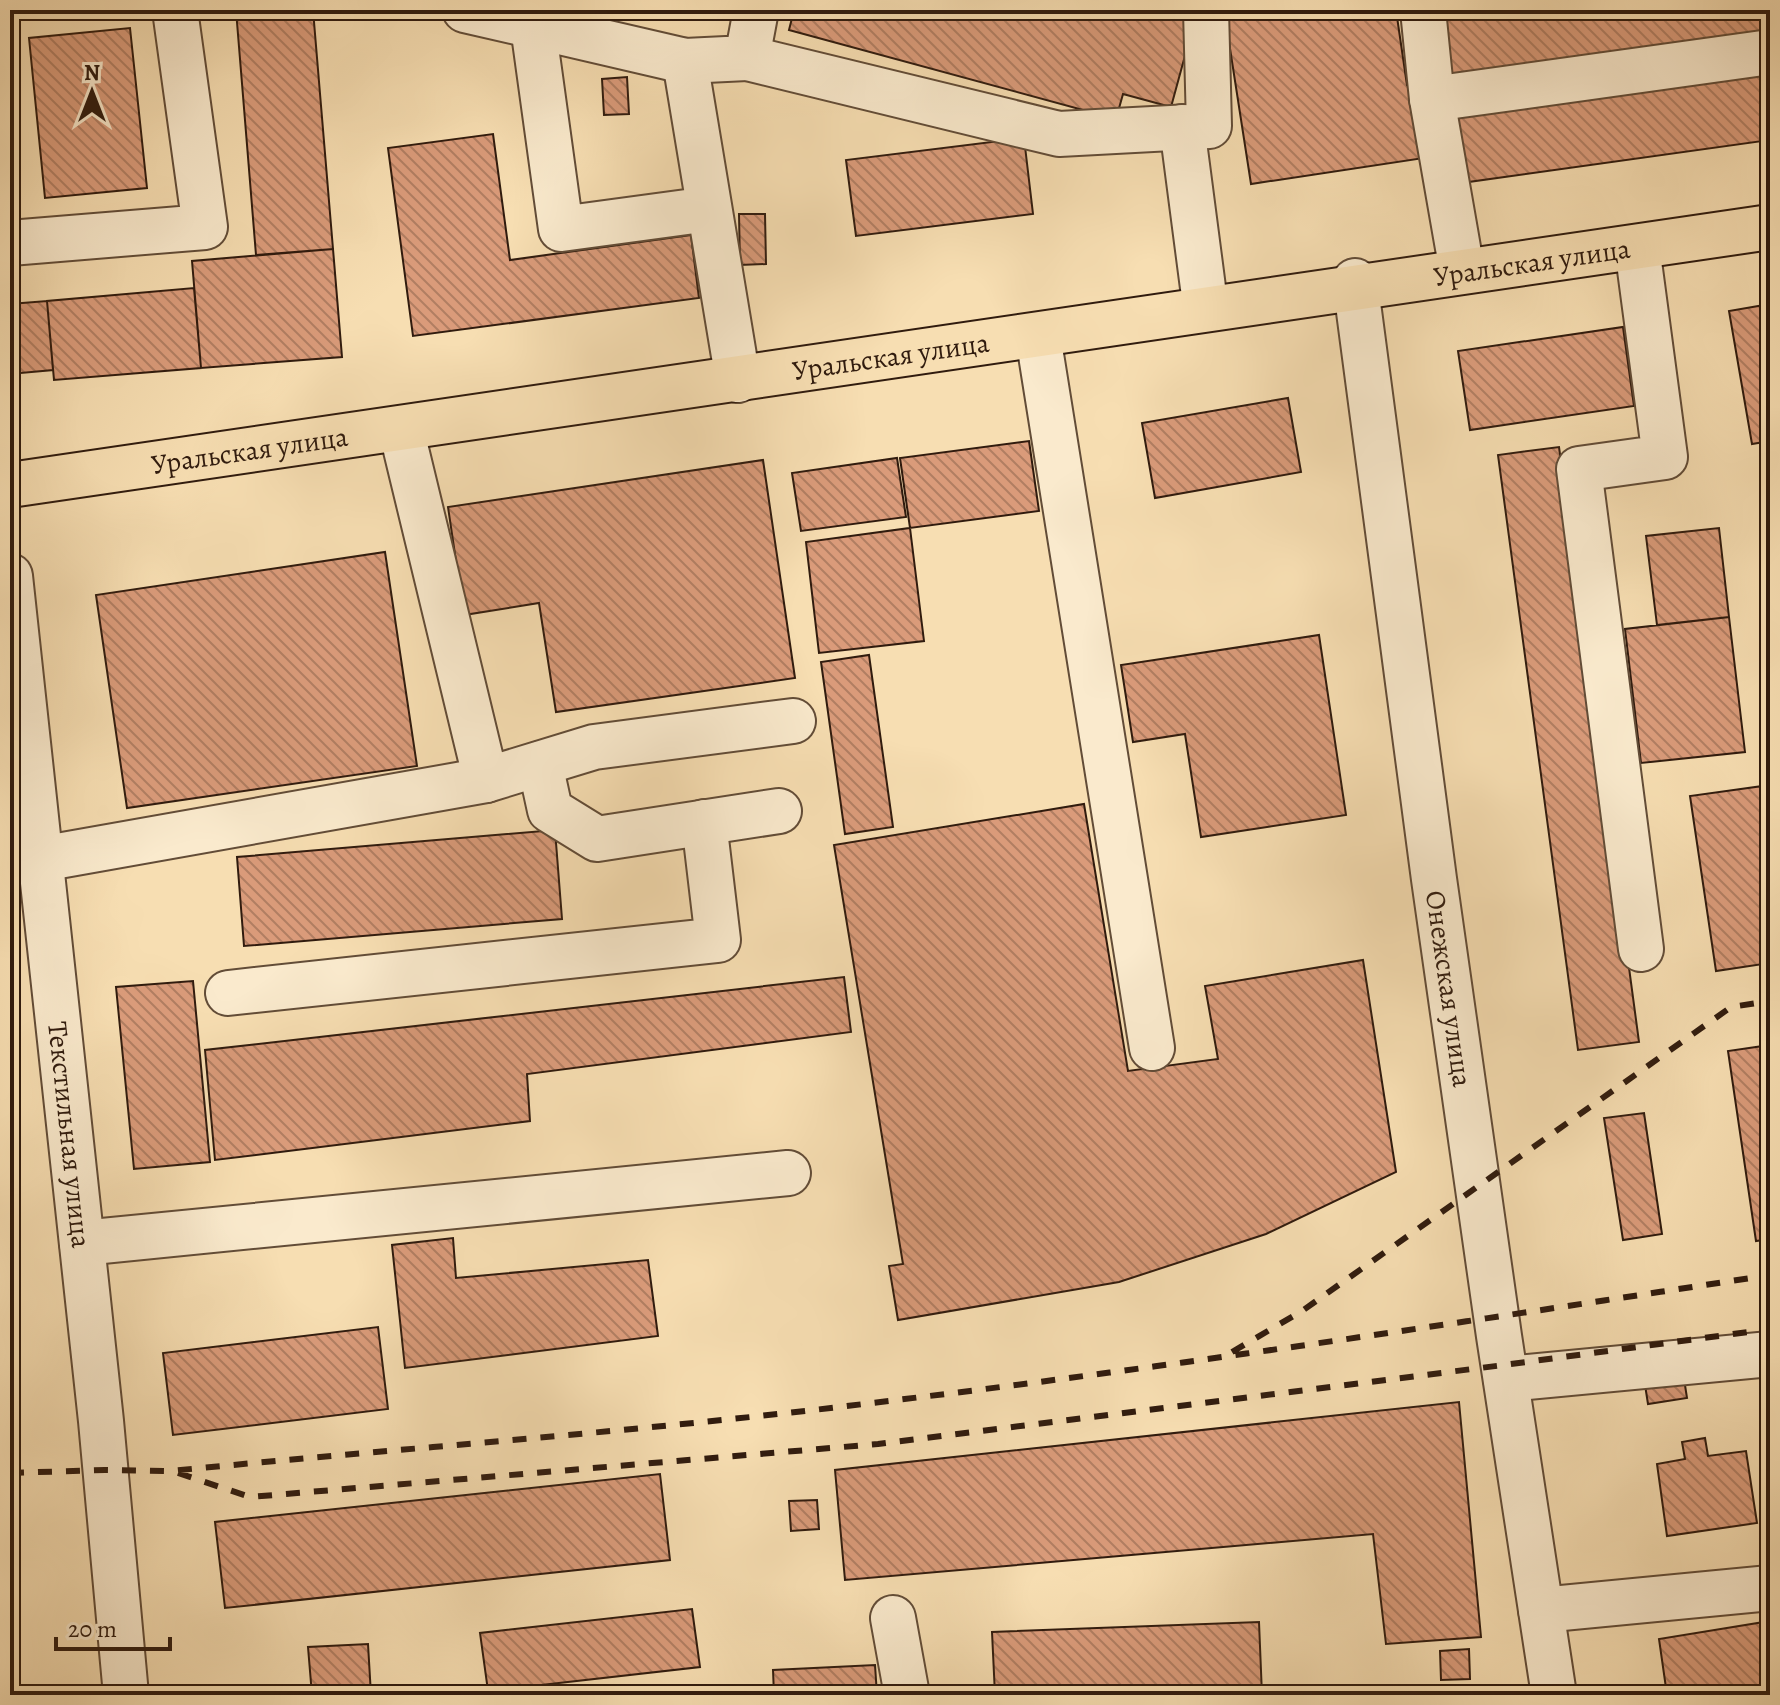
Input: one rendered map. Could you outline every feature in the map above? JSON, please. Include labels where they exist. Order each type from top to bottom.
[{"type":"main road","name":"Уральская улица","points":[[10,476],[1038,336],[1461,265],[1770,219]]},
{"type":"main road","name":"Уральская улица","points":[[10,485],[401,429],[1205,303],[1770,227]]},
{"type":"street","points":[[10,243],[205,227],[175,10]]},
{"type":"street","points":[[465,10],[685,61],[747,58],[1059,134],[1209,126],[1206,10]]},
{"type":"street","points":[[747,58],[756,10]]},
{"type":"street","points":[[1423,10],[1432,99],[1461,265]]},
{"type":"street","points":[[533,26],[561,229],[709,209]]},
{"type":"street","points":[[1432,99],[1770,52]]},
{"type":"street","points":[[685,61],[737,376]]},
{"type":"street","points":[[1182,127],[1205,303]]},
{"type":"street","points":[[1637,247],[1665,457],[1579,469],[1641,949]]},
{"type":"street","name":"Онежская улица","points":[[1356,285],[1434,879],[1554,1695]]},
{"type":"street","points":[[1038,336],[1152,1048]]},
{"type":"street","points":[[401,429],[486,780]]},
{"type":"street","name":"Текстильная улица","points":[[10,576],[31,879],[82,1243],[126,1695]]},
{"type":"street","points":[[31,879],[486,780],[594,747],[793,721]]},
{"type":"street","points":[[540,764],[550,810],[597,839],[779,811]]},
{"type":"street","points":[[228,993],[718,940],[704,822]]},
{"type":"street","points":[[82,1243],[788,1173]]},
{"type":"street","points":[[1506,1379],[1770,1354]]},
{"type":"street","points":[[1541,1610],[1770,1588]]},
{"type":"street","points":[[893,1618],[907,1695]]},
{"type":"building","points":[[236,10],[313,10],[333,249],[256,255]]},
{"type":"building","points":[[794,10],[1161,10],[1195,19],[1171,107],[1123,94],[1116,119],[789,30]]},
{"type":"building","points":[[1224,10],[1396,10],[1407,85],[1414,84],[1424,158],[1251,184]]},
{"type":"building","points":[[1440,10],[1770,10],[1770,32],[1450,79]]},
{"type":"building","points":[[1440,10],[1770,10],[1770,32],[1450,79]]},
{"type":"building","points":[[130,28],[147,188],[45,198],[29,38]]},
{"type":"building","points":[[1770,66],[1770,140],[1461,183],[1451,111]]},
{"type":"building","points":[[627,77],[629,114],[604,115],[602,79]]},
{"type":"building","points":[[493,134],[510,260],[691,235],[699,298],[413,336],[388,148]]},
{"type":"building","points":[[1024,138],[1033,214],[856,236],[846,160]]},
{"type":"building","points":[[739,214],[765,214],[766,264],[740,265]]},
{"type":"building","points":[[333,249],[342,357],[201,368],[192,261]]},
{"type":"building","points":[[194,288],[201,368],[54,380],[47,301]]},
{"type":"building","points":[[47,301],[53,370],[10,374],[10,304]]},
{"type":"building","points":[[1770,304],[1770,441],[1752,444],[1729,311]]},
{"type":"building","points":[[1623,327],[1634,406],[1470,430],[1458,351]]},
{"type":"building","points":[[1288,398],[1301,472],[1155,498],[1142,423]]},
{"type":"building","points":[[1029,441],[1039,511],[910,528],[900,458]]},
{"type":"building","points":[[1559,447],[1639,1042],[1578,1050],[1498,455]]},
{"type":"building","points":[[897,458],[906,517],[801,531],[792,473]]},
{"type":"building","points":[[763,460],[795,678],[556,712],[539,603],[464,615],[448,507]]},
{"type":"building","points":[[910,528],[924,641],[819,653],[806,542]]},
{"type":"building","points":[[1719,528],[1729,617],[1657,625],[1646,536]]},
{"type":"building","points":[[385,552],[417,766],[127,808],[96,595]]},
{"type":"building","points":[[1729,617],[1745,752],[1641,763],[1625,629]]},
{"type":"building","points":[[1319,635],[1346,815],[1201,837],[1185,734],[1133,742],[1121,665]]},
{"type":"building","points":[[869,655],[893,827],[845,834],[821,662]]},
{"type":"building","points":[[1770,785],[1770,963],[1716,971],[1690,796]]},
{"type":"building","points":[[1084,804],[1128,1071],[1218,1059],[1205,986],[1363,960],[1396,1172],[1266,1234],[1119,1282],[898,1320],[889,1266],[903,1264],[834,845]]},
{"type":"building","points":[[555,830],[562,919],[244,946],[237,857]]},
{"type":"building","points":[[844,977],[851,1032],[527,1074],[530,1121],[215,1160],[205,1050]]},
{"type":"building","points":[[193,981],[210,1162],[134,1169],[116,987]]},
{"type":"building","points":[[1770,1045],[1770,1239],[1756,1241],[1728,1051]]},
{"type":"building","points":[[1644,1113],[1662,1234],[1623,1240],[1604,1118]]},
{"type":"building","points":[[453,1238],[456,1278],[648,1260],[658,1336],[405,1368],[392,1245]]},
{"type":"building","points":[[378,1327],[388,1409],[173,1435],[163,1353]]},
{"type":"building","points":[[1682,1366],[1687,1398],[1648,1404],[1643,1372]]},
{"type":"building","points":[[1459,1402],[1481,1637],[1386,1644],[1373,1534],[845,1580],[835,1470]]},
{"type":"building","points":[[1705,1438],[1708,1456],[1746,1451],[1757,1523],[1667,1536],[1657,1464],[1685,1459],[1682,1442]]},
{"type":"building","points":[[660,1474],[670,1560],[225,1608],[215,1522]]},
{"type":"building","points":[[817,1500],[819,1529],[791,1531],[789,1501]]},
{"type":"building","points":[[692,1609],[700,1667],[488,1691],[480,1633]]},
{"type":"building","points":[[1770,1621],[1770,1695],[1667,1695],[1659,1639]]},
{"type":"building","points":[[1259,1622],[1262,1695],[995,1695],[992,1632]]},
{"type":"building","points":[[368,1644],[371,1695],[312,1695],[308,1647]]},
{"type":"building","points":[[1469,1649],[1470,1679],[1441,1680],[1440,1651]]},
{"type":"building","points":[[875,1665],[877,1695],[774,1695],[773,1670]]},
{"type":"building","points":[[263,1687],[264,1695],[205,1695],[205,1691]]},
{"type":"railway","points":[[1232,1352],[1302,1311],[1731,1007],[1770,1001]]},
{"type":"railway","points":[[10,1473],[170,1471],[784,1413],[1209,1359],[1770,1275]]},
{"type":"railway","points":[[178,1473],[250,1497],[878,1444],[1770,1329]]}]
